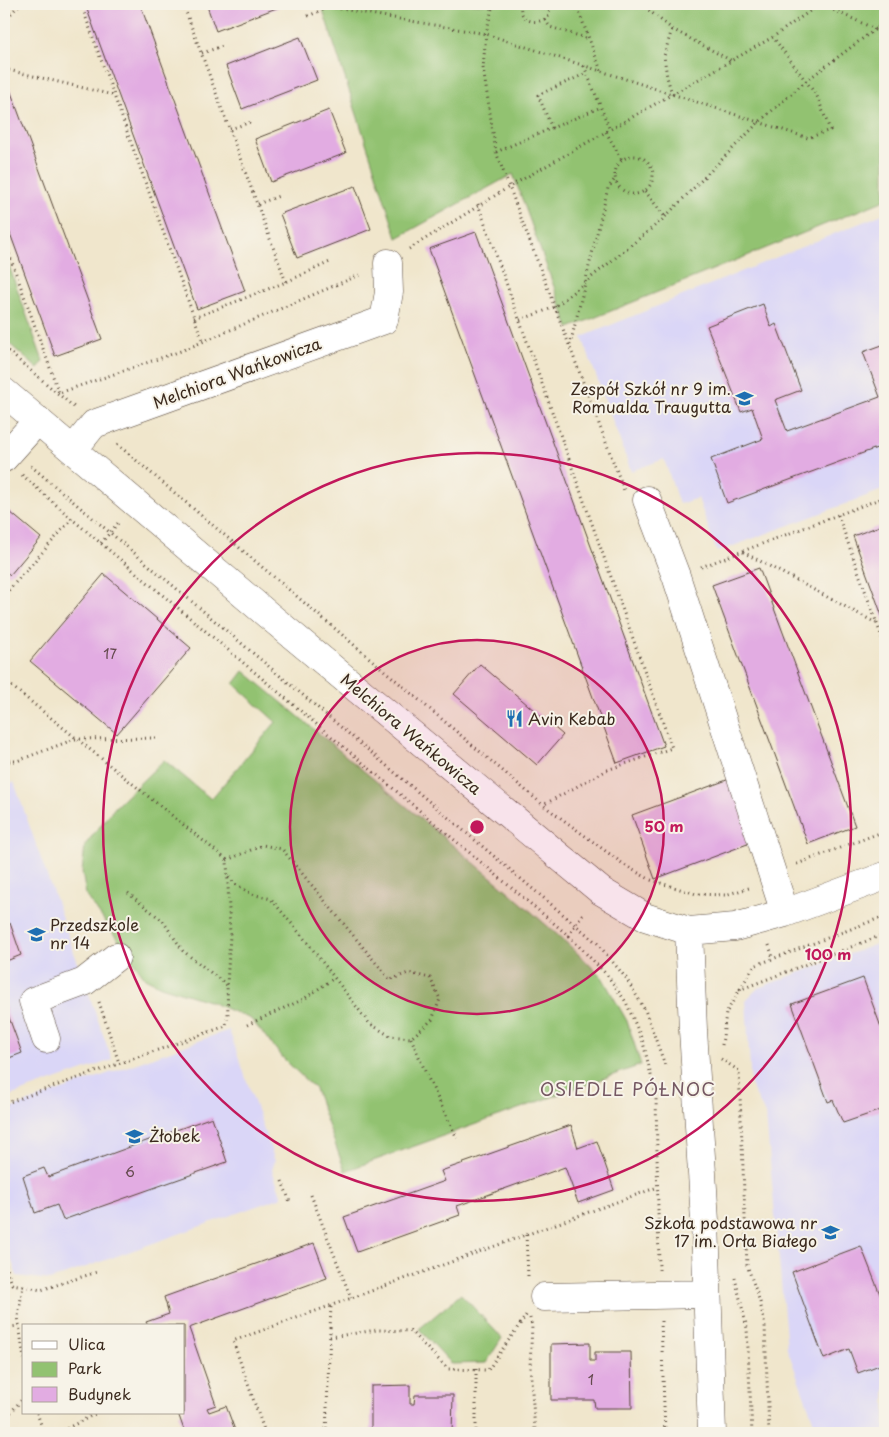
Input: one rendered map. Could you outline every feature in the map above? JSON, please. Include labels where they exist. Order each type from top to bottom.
[{"type":"street","name":"Melchiora Wańkowicza","points":[[94,424],[384,320],[389,292],[388,263]]},
{"type":"street","name":"Melchiora Wańkowicza","points":[[4,392],[268,615],[601,891],[645,917],[689,931],[735,927],[785,913],[885,876]]},
{"type":"street","points":[[12,461],[38,420]]},
{"type":"street","points":[[73,450],[94,424]]},
{"type":"street","points":[[647,500],[676,576],[785,913]]},
{"type":"street","points":[[689,931],[705,1221],[712,1433]]},
{"type":"street","points":[[46,1039],[33,1001],[84,982],[116,957]]},
{"type":"street","points":[[536,1287],[660,1294],[707,1294]]},
{"type":"path","points":[[4,21],[20,4]]},
{"type":"path","points":[[80,4],[203,342]]},
{"type":"path","points":[[183,4],[286,282]]},
{"type":"path","points":[[308,16],[336,4]]},
{"type":"path","points":[[493,4],[486,34],[483,68],[496,152],[619,475],[629,506],[647,500]]},
{"type":"path","points":[[521,4],[522,14],[532,22],[545,20],[551,10],[550,4]]},
{"type":"path","points":[[576,4],[601,71]]},
{"type":"path","points":[[641,4],[672,29],[732,61]]},
{"type":"path","points":[[806,4],[810,11]]},
{"type":"path","points":[[59,394],[181,351],[388,263],[478,204],[732,61],[773,37],[820,4],[885,35]]},
{"type":"path","points":[[330,7],[486,34],[808,138],[830,130],[817,96],[773,37]]},
{"type":"path","points":[[880,26],[885,10]]},
{"type":"path","points":[[545,20],[550,27],[589,40]]},
{"type":"path","points":[[520,320],[555,307],[584,284],[665,217],[758,123],[806,81],[885,22]]},
{"type":"path","points":[[672,29],[664,56],[672,94]]},
{"type":"path","points":[[202,53],[223,46]]},
{"type":"path","points":[[584,66],[610,130]]},
{"type":"path","points":[[4,69],[114,95]]},
{"type":"path","points":[[552,128],[538,95],[587,73]]},
{"type":"path","points":[[496,152],[600,107]]},
{"type":"path","points":[[230,129],[251,122]]},
{"type":"path","points":[[606,132],[622,160]]},
{"type":"path","points":[[634,155],[650,163],[653,177],[650,187],[645,191],[635,194],[626,193],[619,187],[615,180],[615,170],[622,160],[634,155]]},
{"type":"path","points":[[570,346],[608,188],[615,180]]},
{"type":"path","points":[[645,191],[665,217]]},
{"type":"path","points":[[258,204],[278,196]]},
{"type":"path","points":[[478,204],[672,748],[607,770],[543,805]]},
{"type":"path","points":[[4,240],[59,394]]},
{"type":"path","points":[[194,318],[286,282],[330,262]]},
{"type":"path","points":[[4,348],[543,805],[626,866],[651,880],[696,894],[725,895],[751,887],[772,873],[885,831]]},
{"type":"path","points":[[12,461],[72,519],[569,936],[607,975],[626,1002],[643,1042],[656,1096],[665,1433]]},
{"type":"path","points":[[12,461],[597,943],[626,978],[645,1010],[665,1065]]},
{"type":"path","points":[[676,576],[885,497]]},
{"type":"path","points":[[838,515],[885,646]]},
{"type":"path","points":[[4,599],[6,591],[72,519]]},
{"type":"path","points":[[742,551],[876,623]]},
{"type":"path","points":[[4,680],[227,860]]},
{"type":"path","points":[[4,761],[17,760],[76,739],[160,738]]},
{"type":"path","points":[[227,860],[263,846],[282,849],[390,980],[408,973],[430,978],[440,999],[432,1020],[411,1038],[390,1036],[369,1023],[307,942],[271,899],[252,894],[235,884],[227,875]]},
{"type":"path","points":[[4,1104],[226,1026],[228,1015],[230,936],[227,860]]},
{"type":"path","points":[[128,894],[163,921],[183,951],[228,985]]},
{"type":"path","points":[[722,1049],[726,1012],[754,966],[885,916]]},
{"type":"path","points":[[739,990],[885,934]]},
{"type":"path","points":[[90,977],[119,1063]]},
{"type":"path","points":[[247,1025],[304,999],[334,978]]},
{"type":"path","points":[[411,1038],[457,1138]]},
{"type":"path","points":[[721,1068],[720,1059],[739,1071],[748,1265],[760,1302],[765,1326],[769,1433]]},
{"type":"path","points":[[282,1181],[290,1202]]},
{"type":"path","points":[[264,1433],[233,1341],[658,1187]]},
{"type":"path","points":[[311,1195],[351,1298]]},
{"type":"path","points":[[526,1234],[536,1287]]},
{"type":"path","points":[[4,1260],[12,1284],[41,1290],[97,1272]]},
{"type":"path","points":[[734,1276],[747,1328],[752,1433]]},
{"type":"path","points":[[22,1346],[18,1317],[23,1286]]},
{"type":"path","points":[[326,1433],[331,1305]]},
{"type":"path","points":[[330,1337],[376,1330],[410,1331],[448,1369],[488,1370],[529,1311],[532,1326],[530,1366],[535,1430],[561,1433]]},
{"type":"path","points":[[4,1327],[19,1326]]},
{"type":"path","points":[[476,1370],[476,1433]]},
{"type":"path","points":[[4,1420],[22,1399]]},
{"type":"path","points":[[37,1414],[44,1433]]},
{"type":"path","points":[[58,1433],[94,1414]]},
{"type":"shaded area","name":"Zespół Szkół nr 9 im. Romualda Traugutta","points":[[885,213],[885,489],[717,552],[698,498],[679,504],[664,459],[631,471],[582,337]]},
{"type":"shaded area","name":"Przedszkole nr 14","points":[[14,782],[112,1060],[4,1098],[4,786]]},
{"type":"shaded area","name":"Szkoła podstawowa nr 17 im. Orła Białego","points":[[885,941],[885,1433],[818,1433],[787,1348],[766,1116],[751,1086],[746,1000],[758,988]]},
{"type":"shaded area","name":"Żłobek","points":[[229,1030],[275,1161],[272,1170],[282,1197],[50,1280],[17,1276],[4,1238],[4,1111]]},
{"type":"green space","points":[[321,4],[885,4],[885,200],[569,328],[513,174],[397,238]]},
{"type":"green space","points":[[4,252],[43,361],[38,369],[4,339]]},
{"type":"green space","points":[[244,671],[509,892],[602,977],[627,1021],[641,1065],[345,1171],[315,1089],[284,1059],[251,1019],[208,1001],[161,986],[145,978],[86,895],[82,872],[85,845],[116,806],[164,760],[211,799],[276,722],[234,684]]},
{"type":"green space","points":[[461,1294],[502,1338],[486,1363],[452,1364],[419,1329]]},
{"type":"building","points":[[85,4],[140,4],[245,291],[197,309]]},
{"type":"building","points":[[212,4],[278,4],[279,7],[216,31],[207,6]]},
{"type":"building","points":[[300,37],[317,80],[242,109],[226,66]]},
{"type":"building","points":[[9,87],[102,339],[55,356],[4,217],[4,89]]},
{"type":"building","points":[[329,110],[346,153],[271,182],[255,139]]},
{"type":"building","points":[[355,186],[371,229],[297,258],[280,214]]},
{"type":"building","points":[[476,232],[664,746],[617,763],[429,249]]},
{"type":"building","points":[[763,304],[771,327],[776,324],[801,390],[775,400],[787,431],[880,397],[863,352],[885,344],[885,445],[727,503],[711,459],[763,439],[752,408],[741,412],[707,326]]},
{"type":"building","points":[[4,507],[41,538],[10,575],[4,570]]},
{"type":"building","points":[[885,524],[885,624],[853,536]]},
{"type":"building","points":[[759,568],[855,826],[808,844],[712,585]]},
{"type":"building","points":[[104,574],[191,648],[117,734],[30,661]]},
{"type":"building","points":[[480,664],[563,735],[537,765],[454,694]]},
{"type":"building","points":[[735,777],[758,840],[655,879],[632,815]]},
{"type":"building","points":[[10,923],[21,955],[4,962],[4,925]]},
{"type":"building","points":[[863,978],[885,1038],[885,1122],[881,1110],[843,1123],[833,1100],[828,1102],[792,1004]]},
{"type":"building","points":[[4,1004],[22,1053],[4,1060]]},
{"type":"building","points":[[212,1117],[227,1162],[63,1220],[57,1205],[35,1213],[23,1176],[44,1168],[48,1177]]},
{"type":"building","points":[[571,1125],[578,1148],[597,1141],[614,1190],[578,1203],[565,1167],[457,1206],[460,1215],[357,1252],[344,1217],[445,1181],[441,1171]]},
{"type":"building","points":[[314,1243],[327,1278],[189,1328],[216,1405],[207,1408],[209,1412],[226,1406],[236,1433],[185,1433],[178,1414],[185,1414],[185,1324],[147,1324],[146,1322],[169,1314],[164,1297]]},
{"type":"building","name":"Szkoła podstawowa nr 17 im. Orła Białego","points":[[861,1246],[885,1307],[885,1363],[858,1373],[849,1349],[824,1359],[792,1272]]},
{"type":"building","points":[[590,1343],[590,1361],[595,1361],[595,1352],[631,1352],[632,1408],[595,1408],[594,1400],[551,1400],[551,1344]]},
{"type":"building","points":[[410,1385],[410,1404],[414,1404],[415,1395],[453,1395],[452,1433],[371,1433],[371,1386]]},
{"type":"place","name":"Zespół Szkół nr 9 im. Romualda Traugutta","points":[[745,398]]},
{"type":"place","name":"Avin Kebab","points":[[514,719]]},
{"type":"place","name":"Przedszkole nr 14","points":[[36,934]]},
{"type":"place","name":"Żłobek","points":[[135,1136]]},
{"type":"place","name":"Szkoła podstawowa nr 17 im. Orła Białego","points":[[831,1232]]},
{"type":"district","name":"OSIEDLE PÓŁNOC","points":[[628,1090]]}]
